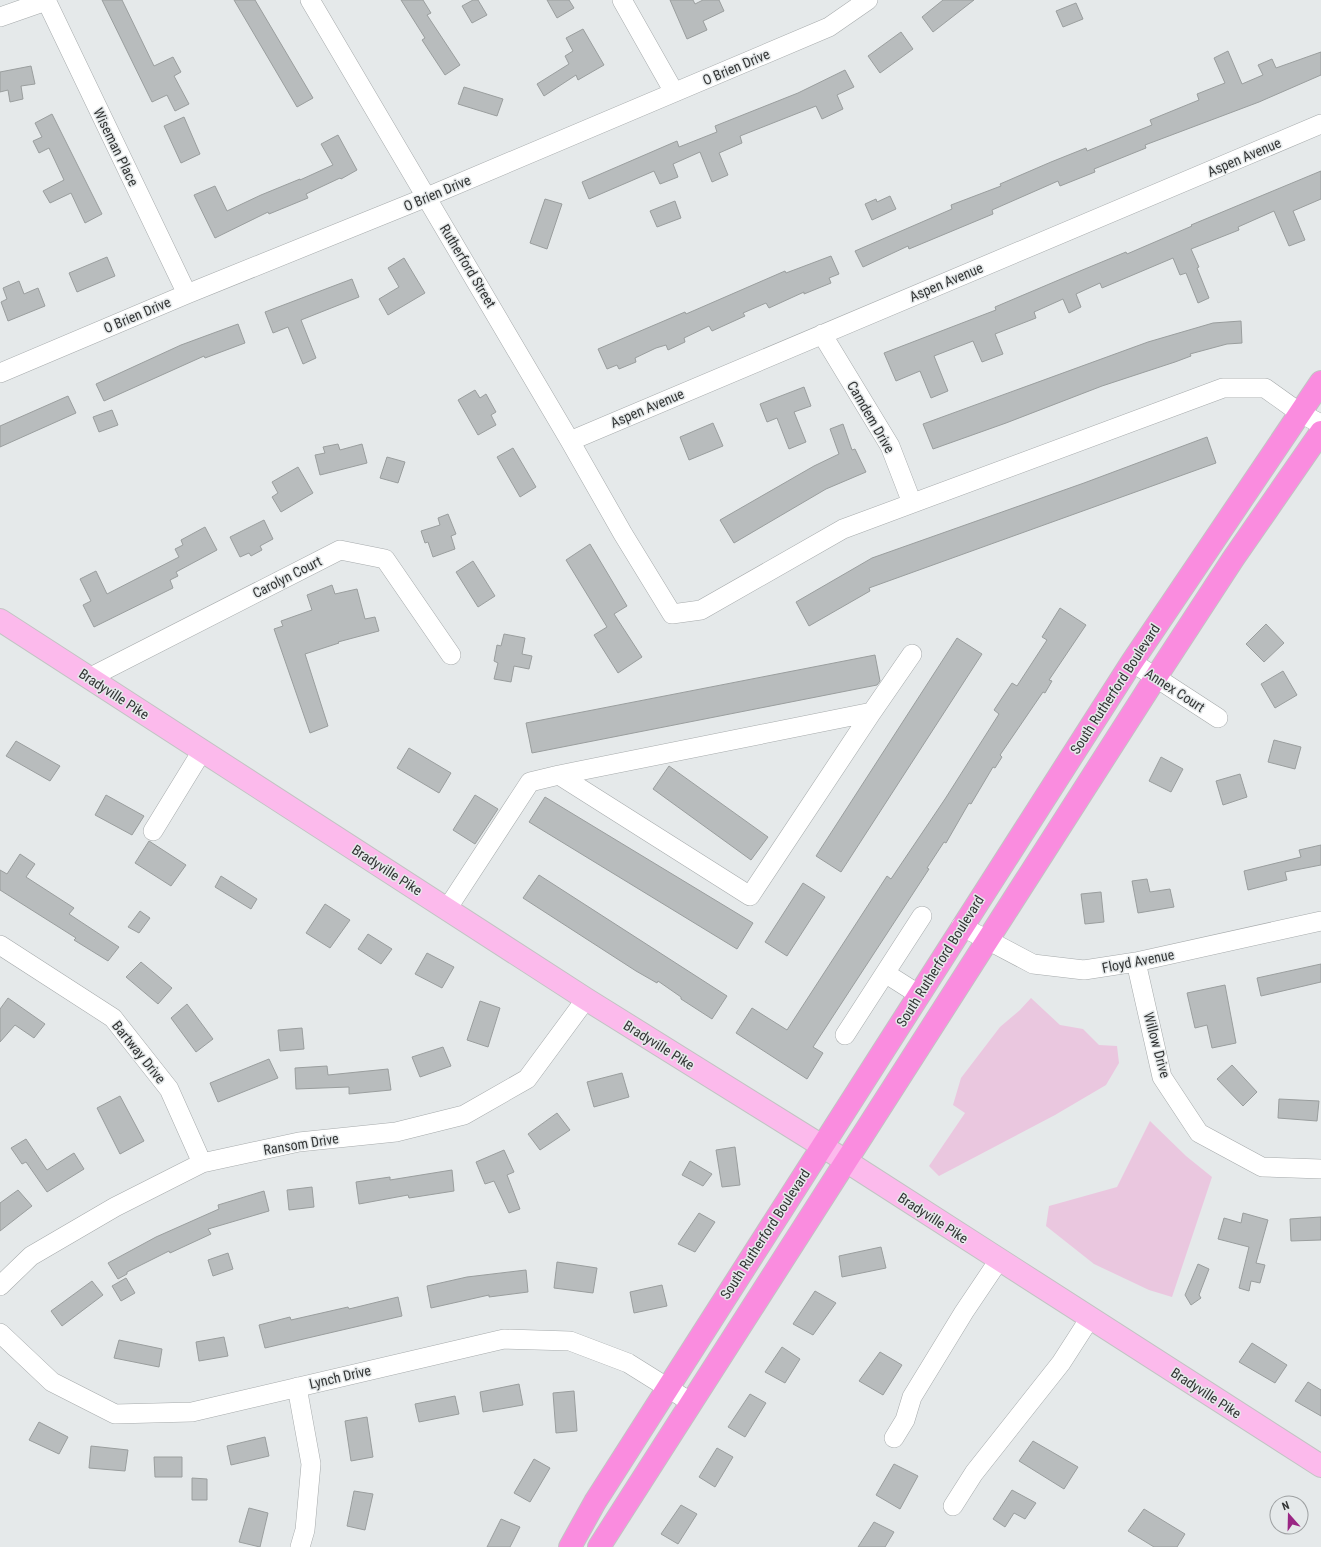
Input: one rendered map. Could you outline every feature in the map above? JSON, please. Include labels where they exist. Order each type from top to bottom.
[{"type":"highway","name":"South Rutherford Boulevard","points":[[570,1547],[595,1502],[667,1387],[1132,662],[1321,382]]},
{"type":"highway","name":"South Rutherford Boulevard","points":[[599,1547],[1156,677],[1233,559],[1321,432]]},
{"type":"main road","name":"Bradyville Pike","points":[[0,620],[586,999],[846,1161],[1321,1466]]},
{"type":"street","points":[[0,17],[46,0]]},
{"type":"street","name":"Wiseman Place","points":[[46,0],[187,294]]},
{"type":"street","name":"Rutherford Street","points":[[310,0],[427,197],[623,534],[672,614],[700,610],[843,529],[912,503]]},
{"type":"street","points":[[622,0],[674,92]]},
{"type":"street","name":"O Brien Drive","points":[[0,373],[187,294],[427,197],[829,27],[868,0]]},
{"type":"street","name":"Aspen Avenue","points":[[570,441],[1321,124]]},
{"type":"street","name":"Camdem Drive","points":[[822,334],[890,446],[912,503]]},
{"type":"street","points":[[912,503],[1223,388],[1265,388],[1300,413],[1321,424]]},
{"type":"street","name":"Carolyn Court","points":[[88,678],[340,550],[385,559],[451,655]]},
{"type":"street","points":[[559,774],[750,896],[912,654]]},
{"type":"street","name":"Annex Court","points":[[1132,662],[1218,718]]},
{"type":"street","points":[[446,909],[530,782],[559,774],[872,712]]},
{"type":"street","points":[[153,831],[202,751]]},
{"type":"street","points":[[845,1035],[922,916]]},
{"type":"street","name":"Floyd Avenue","points":[[962,926],[1033,964],[1084,970],[1136,962],[1321,921]]},
{"type":"street","name":"Bartway Drive","points":[[0,945],[113,1018],[169,1089],[202,1163]]},
{"type":"street","name":"Willow Drive","points":[[1136,962],[1162,1076],[1199,1134],[1262,1168],[1321,1169]]},
{"type":"street","points":[[885,973],[918,994]]},
{"type":"street","name":"Ransom Drive","points":[[0,1286],[31,1256],[115,1207],[202,1163],[299,1142],[396,1132],[464,1115],[527,1079],[586,999]]},
{"type":"street","points":[[894,1438],[905,1420],[912,1398],[964,1312],[999,1260]]},
{"type":"street","points":[[952,1506],[974,1473],[1061,1363],[1090,1318]]},
{"type":"street","name":"Lynch Drive","points":[[0,1333],[52,1382],[115,1414],[192,1412],[504,1339],[570,1341],[628,1363],[692,1403]]},
{"type":"street","points":[[297,1387],[311,1464],[305,1530],[300,1547]]},
{"type":"shaded area","points":[[1031,998],[1060,1025],[1083,1029],[1099,1045],[1117,1046],[1119,1063],[1106,1085],[1055,1115],[939,1176],[929,1166],[965,1113],[953,1105],[961,1078],[1000,1027],[1020,1010]]},
{"type":"shaded area","points":[[1150,1121],[1186,1156],[1212,1177],[1172,1297],[1149,1290],[1094,1264],[1046,1226],[1049,1206],[1117,1187]]},
{"type":"building","points":[[102,0],[122,0],[154,66],[173,57],[181,72],[174,76],[189,104],[175,111],[167,95],[152,102]]},
{"type":"building","points":[[234,0],[255,0],[313,98],[297,107]]},
{"type":"building","points":[[401,0],[423,0],[431,13],[427,15],[460,65],[445,75],[422,40],[425,38]]},
{"type":"building","points":[[473,0],[478,0],[487,15],[472,23],[462,6]]},
{"type":"building","points":[[547,0],[569,0],[574,8],[557,18]]},
{"type":"building","points":[[670,0],[693,0],[695,4],[703,0],[719,0],[724,11],[703,21],[707,30],[687,39]]},
{"type":"building","points":[[943,0],[974,0],[933,32],[922,17]]},
{"type":"building","points":[[1076,3],[1083,19],[1063,27],[1056,11]]},
{"type":"building","points":[[583,29],[604,65],[578,80],[576,75],[544,96],[537,84],[569,64],[565,56],[573,51],[566,38]]},
{"type":"building","points":[[901,32],[913,49],[880,73],[868,56]]},
{"type":"building","points":[[1228,51],[1242,84],[1263,75],[1258,65],[1272,59],[1276,68],[1321,52],[1321,75],[1259,102],[1145,145],[1146,148],[1094,169],[1095,172],[1060,186],[1058,181],[992,210],[993,214],[909,249],[908,246],[863,267],[855,251],[952,209],[951,205],[1001,186],[1000,184],[1051,162],[1086,148],[1087,151],[1152,125],[1150,120],[1199,100],[1197,94],[1225,83],[1214,58]]},
{"type":"building","points":[[31,66],[35,84],[21,86],[23,99],[10,102],[8,90],[0,92],[0,72]]},
{"type":"building","points":[[845,70],[854,87],[837,95],[843,109],[822,119],[816,106],[740,136],[742,143],[719,153],[728,175],[712,182],[700,152],[673,164],[678,177],[660,184],[654,171],[589,199],[582,182],[677,141],[679,147],[717,132],[715,126],[798,93]]},
{"type":"building","points":[[464,87],[503,99],[497,116],[458,104]]},
{"type":"building","points":[[52,114],[102,214],[85,223],[71,193],[50,203],[43,191],[64,180],[49,148],[39,153],[33,141],[42,137],[35,123]]},
{"type":"building","points":[[184,117],[200,154],[181,163],[164,126]]},
{"type":"building","points":[[338,135],[357,170],[341,179],[340,178],[306,194],[308,198],[269,214],[268,212],[215,238],[194,195],[215,186],[227,211],[333,165],[321,144]]},
{"type":"building","points":[[1321,171],[1321,199],[1293,211],[1305,240],[1289,246],[1274,211],[1238,227],[1239,230],[1191,249],[1199,267],[1197,268],[1209,298],[1198,303],[1186,273],[1180,275],[1173,258],[1102,288],[1100,283],[1076,294],[1081,307],[1069,313],[1063,299],[1034,312],[1036,318],[995,334],[1003,354],[982,362],[973,341],[934,356],[948,391],[931,398],[920,371],[896,381],[884,353],[996,310],[995,307],[1126,252],[1127,254],[1192,226],[1191,225]]},
{"type":"building","points":[[890,196],[896,209],[872,220],[865,204],[876,199],[877,202]]},
{"type":"building","points":[[545,199],[562,204],[547,249],[530,243]]},
{"type":"building","points":[[675,201],[681,218],[657,227],[650,211]]},
{"type":"building","points":[[831,256],[839,274],[829,278],[831,283],[804,294],[804,292],[769,308],[766,303],[743,313],[745,316],[712,331],[709,326],[684,338],[685,342],[668,350],[666,345],[656,348],[635,358],[636,362],[619,369],[617,365],[607,369],[598,349],[685,312],[686,314],[785,271],[786,273]]},
{"type":"building","points":[[107,257],[115,276],[77,292],[69,273]]},
{"type":"building","points":[[404,258],[425,293],[388,315],[379,299],[399,287],[388,268]]},
{"type":"building","points":[[352,279],[359,297],[301,320],[316,358],[303,364],[288,327],[273,333],[265,312]]},
{"type":"building","points":[[19,281],[24,294],[38,288],[45,306],[8,321],[1,302],[7,299],[3,288]]},
{"type":"building","points":[[1241,321],[1242,343],[1227,344],[1190,354],[1191,356],[1175,362],[1102,386],[933,449],[923,424],[1148,342],[1213,323]]},
{"type":"building","points":[[238,324],[245,343],[205,358],[204,356],[104,401],[96,384],[181,345]]},
{"type":"building","points":[[804,387],[811,406],[794,412],[806,442],[789,449],[777,418],[767,422],[760,404]]},
{"type":"building","points":[[475,390],[480,398],[486,394],[496,412],[491,415],[496,425],[478,435],[458,400]]},
{"type":"building","points":[[68,396],[76,413],[0,447],[0,426]]},
{"type":"building","points":[[112,410],[118,425],[99,432],[93,417]]},
{"type":"building","points":[[713,423],[723,446],[689,460],[680,437]]},
{"type":"building","points":[[843,424],[852,450],[855,449],[866,472],[826,489],[734,543],[720,520],[814,466],[839,454],[830,429]]},
{"type":"building","points":[[1207,437],[1216,463],[869,588],[870,591],[809,626],[796,602],[872,558],[1084,483]]},
{"type":"building","points":[[338,444],[340,450],[362,444],[367,463],[320,475],[315,455],[325,453],[323,447]]},
{"type":"building","points":[[513,448],[536,487],[520,497],[497,457]]},
{"type":"building","points":[[387,457],[405,462],[398,483],[380,478]]},
{"type":"building","points":[[298,467],[313,493],[281,512],[272,497],[278,493],[272,482]]},
{"type":"building","points":[[448,514],[456,534],[451,536],[455,549],[433,557],[428,542],[425,543],[421,531],[440,525],[438,518]]},
{"type":"building","points":[[264,520],[273,539],[260,546],[262,550],[251,556],[249,553],[240,557],[230,537]]},
{"type":"building","points":[[205,527],[217,550],[176,572],[178,576],[170,580],[173,588],[94,627],[83,605],[91,601],[80,579],[96,571],[107,594],[179,557],[175,549],[183,545],[181,540]]},
{"type":"building","points":[[590,544],[627,606],[614,614],[642,657],[618,673],[594,635],[607,627],[566,560]]},
{"type":"building","points":[[473,561],[495,596],[478,607],[456,572]]},
{"type":"building","points":[[332,585],[335,594],[357,589],[365,619],[375,617],[379,631],[338,642],[339,643],[305,654],[328,726],[310,733],[274,629],[283,626],[281,621],[312,610],[307,595]]},
{"type":"building","points":[[1060,608],[1086,625],[1049,680],[1052,681],[1045,693],[1043,692],[1000,755],[1002,757],[995,768],[993,767],[971,804],[969,803],[946,843],[944,842],[927,868],[929,869],[813,1047],[823,1053],[807,1079],[736,1033],[752,1008],[787,1030],[887,876],[891,879],[945,799],[999,714],[994,710],[1012,683],[1017,686],[1047,640],[1042,637]]},
{"type":"building","points":[[1266,624],[1284,643],[1264,662],[1246,644]]},
{"type":"building","points":[[504,634],[525,638],[522,654],[532,656],[529,669],[514,666],[511,682],[494,679],[498,663],[494,661],[497,645],[501,646]]},
{"type":"building","points":[[957,638],[982,654],[841,872],[816,856]]},
{"type":"building","points":[[875,655],[880,681],[877,685],[532,753],[526,723]]},
{"type":"building","points":[[1283,671],[1297,695],[1275,708],[1261,684]]},
{"type":"building","points":[[1274,740],[1301,747],[1295,769],[1268,762]]},
{"type":"building","points":[[16,741],[60,766],[50,781],[6,756]]},
{"type":"building","points":[[409,748],[451,773],[439,793],[397,768]]},
{"type":"building","points":[[1161,757],[1183,769],[1171,792],[1149,781]]},
{"type":"building","points":[[669,766],[768,837],[751,860],[653,789]]},
{"type":"building","points":[[1240,774],[1247,797],[1223,805],[1216,781]]},
{"type":"building","points":[[106,795],[144,816],[132,835],[95,815]]},
{"type":"building","points":[[475,795],[498,809],[475,844],[453,830]]},
{"type":"building","points":[[545,797],[753,923],[737,949],[529,822]]},
{"type":"building","points":[[149,841],[186,865],[171,886],[135,863]]},
{"type":"building","points":[[1321,845],[1321,865],[1285,872],[1287,880],[1248,890],[1244,871],[1301,857],[1299,850]]},
{"type":"building","points":[[20,854],[35,864],[26,877],[74,908],[69,914],[119,947],[108,961],[74,940],[76,938],[0,890],[0,870],[7,874]]},
{"type":"building","points":[[539,875],[727,996],[712,1019],[681,999],[681,997],[658,981],[657,983],[636,971],[523,898]]},
{"type":"building","points":[[221,876],[257,899],[251,909],[215,887]]},
{"type":"building","points":[[1147,879],[1150,892],[1170,889],[1174,907],[1138,913],[1132,881]]},
{"type":"building","points":[[803,883],[825,897],[787,956],[765,942]]},
{"type":"building","points":[[1101,892],[1104,922],[1085,924],[1081,894]]},
{"type":"building","points":[[325,904],[350,920],[330,948],[306,933]]},
{"type":"building","points":[[140,911],[150,918],[139,933],[128,927]]},
{"type":"building","points":[[368,934],[392,949],[381,964],[358,949]]},
{"type":"building","points":[[427,953],[454,967],[442,988],[415,974]]},
{"type":"building","points":[[141,962],[172,988],[158,1004],[126,977]]},
{"type":"building","points":[[1321,964],[1321,982],[1261,996],[1257,978]]},
{"type":"building","points":[[1225,985],[1236,1043],[1212,1048],[1207,1025],[1195,1028],[1187,993]]},
{"type":"building","points":[[8,998],[45,1024],[34,1038],[15,1025],[0,1042],[0,1009]]},
{"type":"building","points":[[480,1001],[500,1008],[488,1047],[467,1040]]},
{"type":"building","points":[[187,1004],[213,1039],[196,1052],[171,1018]]},
{"type":"building","points":[[302,1028],[304,1049],[280,1051],[278,1030]]},
{"type":"building","points":[[443,1047],[451,1066],[420,1077],[412,1057]]},
{"type":"building","points":[[269,1059],[278,1078],[218,1102],[210,1083]]},
{"type":"building","points":[[1232,1065],[1257,1092],[1243,1106],[1217,1079]]},
{"type":"building","points":[[327,1066],[328,1075],[388,1069],[391,1090],[349,1094],[349,1087],[296,1089],[295,1068]]},
{"type":"building","points":[[622,1073],[629,1097],[594,1107],[587,1082]]},
{"type":"building","points":[[120,1096],[144,1141],[120,1154],[97,1108]]},
{"type":"building","points":[[1279,1099],[1319,1101],[1317,1121],[1278,1118]]},
{"type":"building","points":[[557,1113],[570,1130],[540,1150],[528,1134]]},
{"type":"building","points":[[26,1139],[47,1170],[74,1153],[84,1169],[47,1192],[26,1162],[22,1164],[11,1148]]},
{"type":"building","points":[[735,1147],[740,1185],[722,1187],[716,1150]]},
{"type":"building","points":[[504,1150],[514,1172],[507,1175],[520,1209],[509,1213],[494,1181],[485,1184],[476,1162]]},
{"type":"building","points":[[690,1161],[712,1174],[703,1186],[682,1175]]},
{"type":"building","points":[[452,1170],[454,1191],[409,1198],[408,1195],[359,1204],[356,1182],[390,1177],[390,1180]]},
{"type":"building","points":[[312,1187],[314,1207],[289,1210],[287,1190]]},
{"type":"building","points":[[18,1190],[32,1206],[0,1231],[0,1203]]},
{"type":"building","points":[[264,1191],[269,1211],[208,1229],[211,1234],[170,1253],[169,1251],[127,1272],[127,1274],[118,1279],[108,1263],[156,1237],[219,1209],[218,1205]]},
{"type":"building","points":[[699,1213],[715,1222],[695,1252],[678,1244]]},
{"type":"building","points":[[1243,1213],[1268,1220],[1256,1263],[1265,1265],[1260,1283],[1251,1281],[1249,1291],[1239,1288],[1249,1247],[1218,1239],[1224,1218],[1241,1223]]},
{"type":"building","points":[[1321,1217],[1321,1240],[1291,1241],[1290,1219]]},
{"type":"building","points":[[881,1247],[886,1268],[842,1277],[839,1256]]},
{"type":"building","points":[[228,1253],[233,1269],[213,1276],[208,1260]]},
{"type":"building","points":[[557,1262],[597,1268],[593,1293],[554,1288]]},
{"type":"building","points":[[1198,1264],[1209,1269],[1199,1295],[1201,1298],[1191,1305],[1185,1295]]},
{"type":"building","points":[[526,1270],[528,1292],[489,1297],[489,1295],[431,1308],[427,1286],[467,1277]]},
{"type":"building","points":[[126,1278],[135,1293],[121,1301],[112,1286]]},
{"type":"building","points":[[92,1281],[103,1295],[62,1326],[51,1311]]},
{"type":"building","points":[[662,1285],[667,1306],[634,1313],[630,1292]]},
{"type":"building","points":[[815,1291],[836,1303],[813,1335],[793,1324]]},
{"type":"building","points":[[398,1297],[402,1316],[265,1348],[259,1325],[290,1317],[291,1320],[348,1307],[349,1309]]},
{"type":"building","points":[[224,1337],[228,1356],[199,1361],[196,1342]]},
{"type":"building","points":[[119,1340],[162,1349],[159,1367],[114,1358]]},
{"type":"building","points":[[1252,1343],[1287,1365],[1275,1383],[1239,1362]]},
{"type":"building","points":[[782,1347],[800,1359],[785,1383],[765,1372]]},
{"type":"building","points":[[880,1352],[902,1365],[883,1395],[859,1381]]},
{"type":"building","points":[[1308,1382],[1321,1390],[1321,1416],[1295,1401]]},
{"type":"building","points":[[519,1384],[523,1405],[483,1412],[480,1392]]},
{"type":"building","points":[[574,1391],[577,1431],[556,1433],[553,1393]]},
{"type":"building","points":[[750,1394],[766,1403],[745,1437],[728,1427]]},
{"type":"building","points":[[455,1396],[459,1414],[419,1422],[415,1404]]},
{"type":"building","points":[[367,1417],[373,1457],[351,1461],[345,1421]]},
{"type":"building","points":[[39,1422],[68,1437],[59,1454],[29,1440]]},
{"type":"building","points":[[265,1437],[269,1456],[231,1465],[227,1446]]},
{"type":"building","points":[[1033,1441],[1078,1467],[1064,1489],[1019,1461]]},
{"type":"building","points":[[91,1446],[128,1450],[125,1471],[89,1468]]},
{"type":"building","points":[[717,1448],[733,1457],[715,1487],[699,1477]]},
{"type":"building","points":[[154,1457],[182,1457],[182,1477],[155,1477]]},
{"type":"building","points":[[534,1459],[550,1468],[530,1502],[514,1493]]},
{"type":"building","points":[[894,1464],[918,1476],[900,1509],[876,1495]]},
{"type":"building","points":[[192,1478],[207,1479],[207,1500],[192,1500]]},
{"type":"building","points":[[1012,1490],[1036,1503],[1025,1519],[1014,1513],[1005,1527],[993,1519]]},
{"type":"building","points":[[354,1491],[373,1494],[365,1530],[347,1526]]},
{"type":"building","points":[[681,1505],[697,1514],[678,1544],[661,1534]]},
{"type":"building","points":[[249,1508],[268,1513],[260,1547],[239,1542]]},
{"type":"building","points":[[1144,1509],[1185,1534],[1177,1547],[1154,1547],[1128,1531]]},
{"type":"building","points":[[501,1519],[520,1527],[510,1547],[487,1547]]},
{"type":"building","points":[[874,1522],[894,1532],[885,1547],[858,1547]]}]
